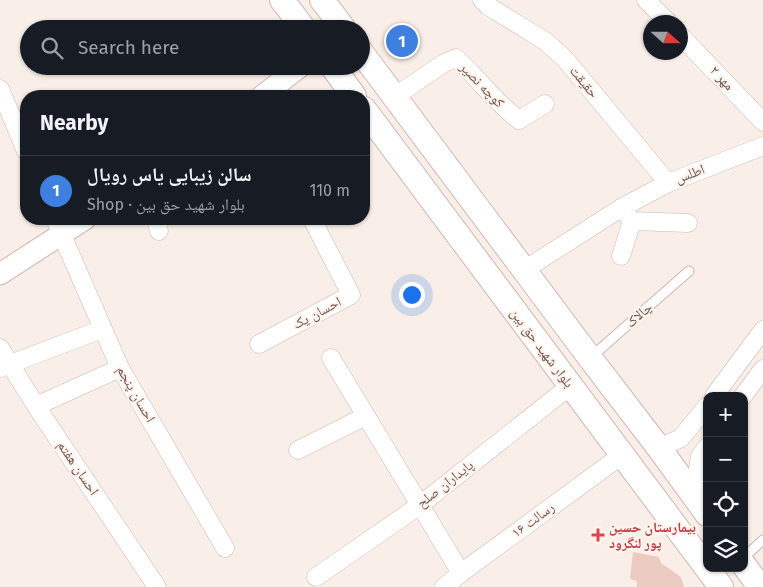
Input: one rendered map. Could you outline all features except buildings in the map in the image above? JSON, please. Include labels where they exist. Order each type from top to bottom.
[{"type":"main road","points":[[282,0],[297,20]]},
{"type":"main road","points":[[322,0],[337,20]]},
{"type":"main road","points":[[370,64],[700,505]]},
{"type":"main road","points":[[339,75],[350,90]]},
{"type":"main road","name":"بلوار شهید حق بین","points":[[370,117],[720,587]]},
{"type":"main road","points":[[748,570],[760,587]]},
{"type":"street","name":"حقیقت","points":[[482,0],[488,6],[545,41],[565,59],[668,183]]},
{"type":"street","points":[[646,0],[661,15]]},
{"type":"street","name":"مهر ۲","points":[[688,43],[763,122]]},
{"type":"street","name":"کوچه نصیر","points":[[394,97],[444,63],[456,58],[506,111],[519,120],[545,104]]},
{"type":"street","points":[[270,90],[289,75]]},
{"type":"street","points":[[0,89],[20,136]]},
{"type":"street","name":"اطلس","points":[[524,270],[626,215],[668,183],[763,146]]},
{"type":"street","points":[[621,256],[626,215],[688,222]]},
{"type":"street","name":"احسان یک","points":[[259,344],[351,295],[315,225]]},
{"type":"street","points":[[0,274],[58,226]]},
{"type":"street","name":"احسان پنجم","points":[[58,226],[120,368],[224,548]]},
{"type":"street","points":[[6,366],[102,330]]},
{"type":"street","points":[[717,392],[763,330]]},
{"type":"street","name":"احسان هفتم","points":[[0,348],[6,366],[36,406],[157,587]]},
{"type":"street","points":[[331,358],[461,573]]},
{"type":"street","points":[[36,406],[120,368]]},
{"type":"street","points":[[746,392],[763,369]]},
{"type":"street","name":"پایداران صلح","points":[[316,577],[420,505],[570,386]]},
{"type":"street","points":[[659,448],[681,438],[703,411]]},
{"type":"street","points":[[298,450],[366,416]]},
{"type":"street","points":[[700,505],[700,456],[703,452]]},
{"type":"street","name":"رسالت ۱۶","points":[[444,587],[622,456]]},
{"type":"lane","name":"چالاک","points":[[590,358],[689,271]]},
{"type":"lane","points":[[748,553],[763,540]]},
{"type":"place","name":"سالن زیبایی یاس رویال","points":[[402,41]]},
{"type":"place","name":"بیمارستان حسین پور لنگرود","points":[[598,535]]}]
